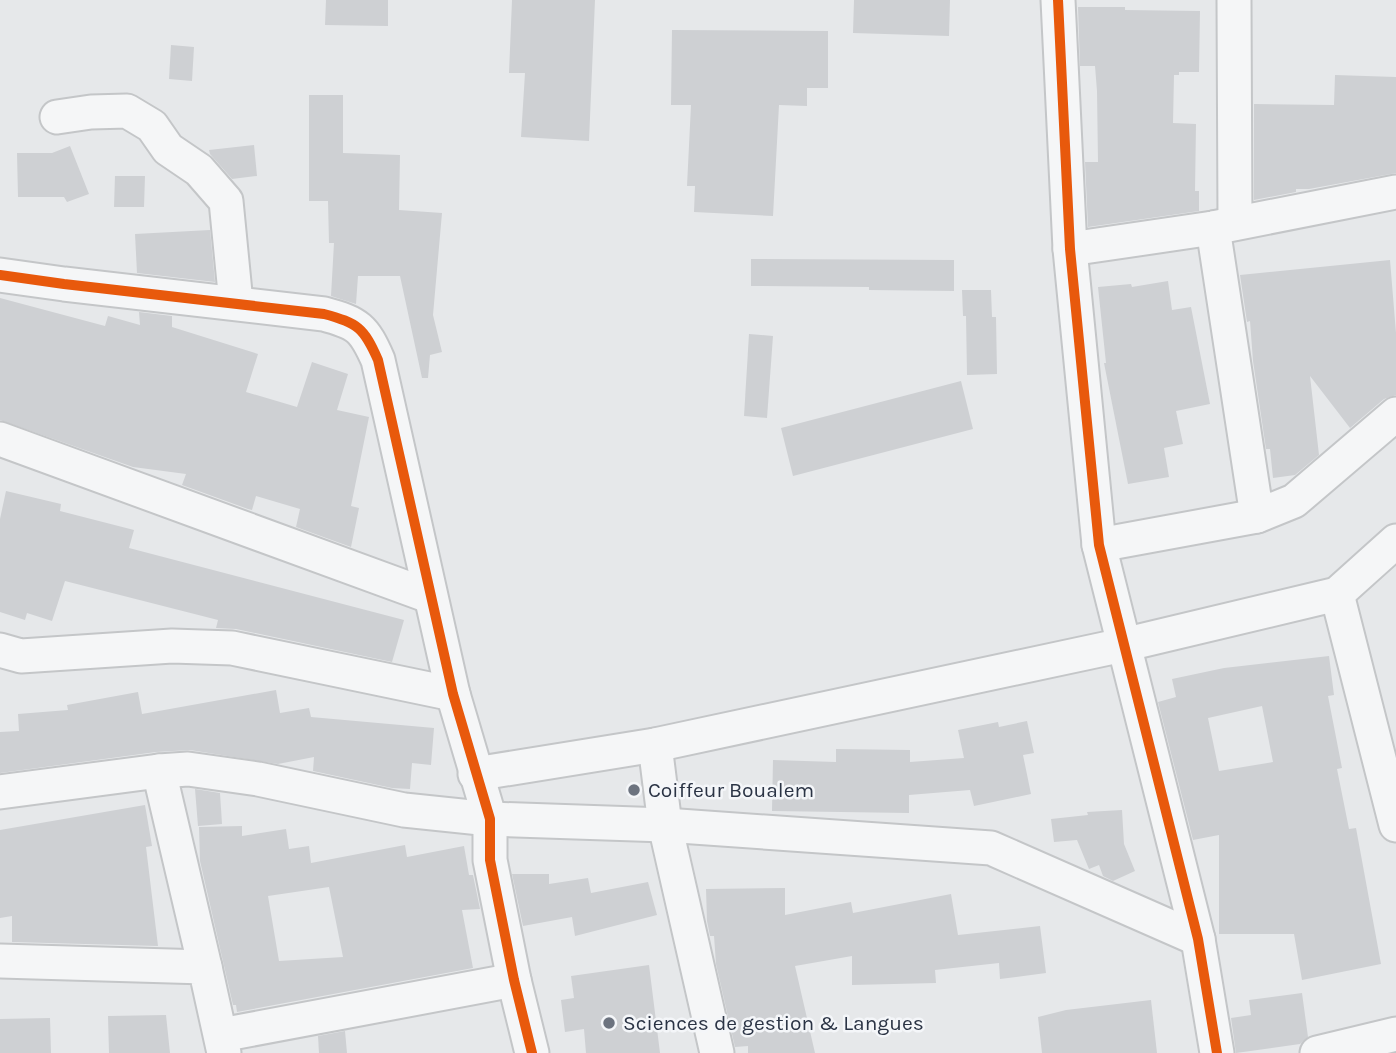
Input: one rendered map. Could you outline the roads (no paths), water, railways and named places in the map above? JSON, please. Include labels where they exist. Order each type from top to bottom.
[{"type":"street","points":[[1058,0],[1070,249],[1099,545],[1198,939],[1217,1053]]},
{"type":"street","points":[[1234,0],[1224,225],[1257,516]]},
{"type":"street","points":[[57,117],[127,111],[152,126],[168,149],[198,170],[226,201],[236,303]]},
{"type":"street","points":[[1070,249],[1224,225],[1396,192]]},
{"type":"street","points":[[0,275],[324,314],[351,321],[367,335],[378,360],[429,596],[453,694],[489,819],[490,860],[532,1053]]},
{"type":"street","points":[[1099,545],[1257,516],[1294,501],[1396,414]]},
{"type":"street","points":[[0,439],[429,596]]},
{"type":"street","points":[[475,774],[654,745],[1123,645],[1337,594],[1396,541]]},
{"type":"street","points":[[1337,594],[1396,825]]},
{"type":"street","points":[[0,650],[21,656],[172,646],[232,648],[453,694]]},
{"type":"street","points":[[654,745],[666,825],[717,1053]]},
{"type":"street","points":[[0,792],[188,769],[258,779],[404,810],[489,819],[666,825],[991,848],[1198,939]]},
{"type":"street","points":[[159,771],[223,1044],[514,980]]},
{"type":"street","points":[[0,961],[205,967]]},
{"type":"street","points":[[1317,1053],[1396,1034]]},
{"type":"place","name":"Coiffeur Boualem","points":[[634,790]]},
{"type":"place","name":"Sciences de gestion & Langues","points":[[609,1023]]}]
